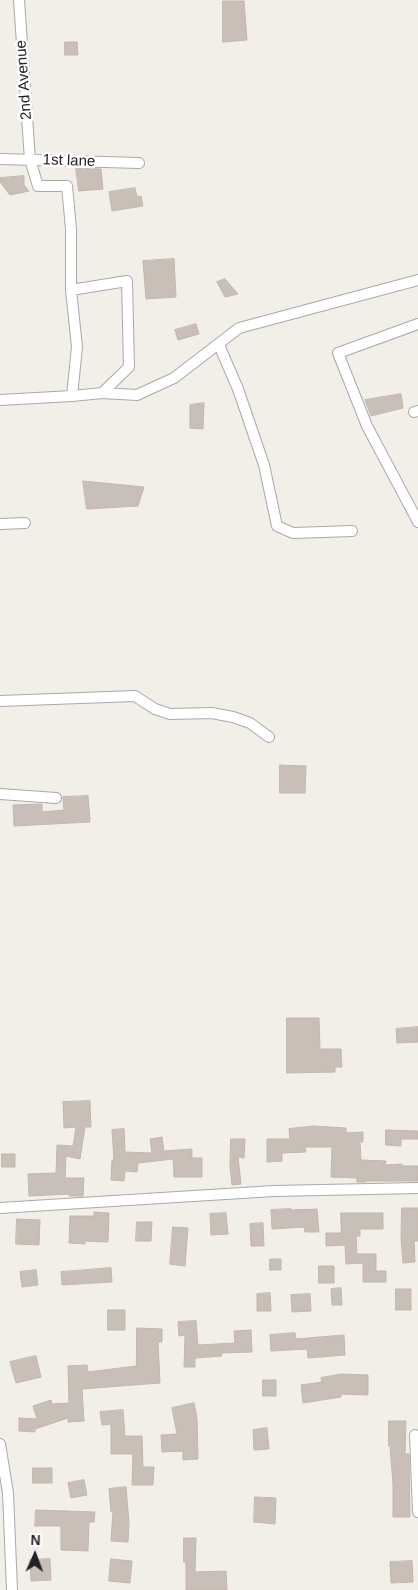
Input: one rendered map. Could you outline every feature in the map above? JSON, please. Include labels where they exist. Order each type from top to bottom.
[{"type":"street","name":"2nd Avenue","points":[[19,0],[30,160],[38,186],[67,186],[71,229],[71,290]]},
{"type":"street","name":"1st lane","points":[[0,160],[139,163]]},
{"type":"street","points":[[0,400],[102,393],[137,395],[174,378],[239,328],[418,280]]},
{"type":"street","points":[[72,396],[77,347],[71,290],[127,281],[129,367],[102,393]]},
{"type":"street","points":[[418,324],[338,353],[368,426],[418,522]]},
{"type":"street","points":[[218,345],[238,389],[264,465],[277,526],[293,533],[352,531]]},
{"type":"street","points":[[0,524],[25,523]]},
{"type":"street","points":[[0,701],[135,696],[156,709],[170,714],[212,713],[233,717],[250,723],[268,737]]},
{"type":"street","points":[[0,794],[56,798]]},
{"type":"street","points":[[0,1208],[274,1191],[418,1188]]},
{"type":"street","points":[[415,1435],[418,1512]]},
{"type":"street","points":[[0,1444],[8,1493],[12,1590]]},
{"type":"building","points":[[223,1],[244,1],[247,40],[223,42]]},
{"type":"building","points":[[65,42],[77,42],[78,55],[65,55]]},
{"type":"building","points":[[76,168],[101,169],[103,189],[79,191]]},
{"type":"building","points":[[24,176],[24,185],[29,191],[10,195],[0,182],[0,178]]},
{"type":"building","points":[[135,188],[137,197],[141,196],[143,206],[112,211],[109,192]]},
{"type":"building","points":[[174,259],[176,297],[146,299],[143,261]]},
{"type":"building","points":[[225,279],[238,294],[225,297],[217,282]]},
{"type":"building","points":[[196,324],[199,334],[178,340],[175,330]]},
{"type":"building","points":[[401,394],[403,408],[371,416],[365,400]]},
{"type":"building","points":[[204,403],[203,429],[190,428],[190,405]]},
{"type":"building","points":[[83,481],[144,487],[138,506],[87,509]]},
{"type":"building","points":[[280,765],[306,766],[305,793],[280,793]]},
{"type":"building","points":[[88,796],[90,822],[14,826],[13,805],[42,804],[42,812],[64,810],[63,797]]},
{"type":"building","points":[[287,1018],[319,1018],[320,1049],[341,1049],[342,1067],[335,1067],[335,1072],[287,1073]]},
{"type":"building","points":[[418,1027],[418,1042],[397,1043],[396,1029]]},
{"type":"building","points":[[90,1101],[91,1127],[85,1127],[80,1159],[66,1156],[65,1178],[84,1178],[83,1196],[69,1196],[69,1194],[29,1196],[28,1174],[56,1173],[57,1145],[73,1146],[76,1127],[64,1128],[63,1102]]},
{"type":"building","points":[[313,1126],[346,1128],[346,1133],[363,1132],[363,1142],[360,1142],[361,1160],[386,1161],[385,1165],[402,1164],[402,1166],[418,1166],[418,1181],[357,1182],[357,1178],[331,1177],[332,1147],[305,1147],[306,1152],[282,1153],[282,1161],[267,1162],[267,1139],[290,1139],[289,1129]]},
{"type":"building","points":[[124,1129],[125,1152],[152,1153],[150,1139],[162,1137],[164,1151],[192,1149],[192,1157],[186,1158],[202,1158],[202,1177],[174,1177],[173,1159],[138,1163],[137,1172],[125,1171],[124,1181],[111,1180],[112,1160],[114,1160],[112,1130]]},
{"type":"building","points":[[386,1130],[418,1131],[418,1139],[401,1139],[401,1146],[386,1145]]},
{"type":"building","points":[[231,1139],[245,1139],[244,1158],[238,1157],[241,1184],[232,1185],[230,1167]]},
{"type":"building","points":[[2,1154],[15,1154],[15,1167],[2,1167]]},
{"type":"building","points":[[402,1208],[418,1208],[418,1241],[414,1241],[415,1262],[403,1263],[401,1238]]},
{"type":"building","points":[[317,1209],[319,1232],[305,1232],[304,1227],[272,1229],[271,1210]]},
{"type":"building","points":[[94,1212],[109,1213],[108,1242],[85,1241],[85,1244],[69,1243],[70,1216],[94,1216]]},
{"type":"building","points":[[226,1213],[228,1234],[211,1235],[210,1214]]},
{"type":"building","points":[[341,1213],[383,1213],[383,1229],[360,1229],[360,1236],[356,1236],[357,1254],[376,1254],[376,1271],[386,1271],[386,1282],[363,1282],[363,1263],[346,1264],[345,1245],[326,1246],[326,1233],[341,1233]]},
{"type":"building","points":[[17,1219],[40,1220],[39,1245],[16,1244]]},
{"type":"building","points":[[137,1222],[152,1222],[151,1241],[136,1241]]},
{"type":"building","points":[[263,1223],[264,1246],[251,1246],[250,1224]]},
{"type":"building","points":[[173,1227],[188,1228],[185,1266],[170,1264]]},
{"type":"building","points":[[270,1259],[281,1259],[281,1270],[270,1270]]},
{"type":"building","points":[[319,1266],[334,1266],[334,1283],[319,1283]]},
{"type":"building","points":[[111,1268],[112,1282],[62,1285],[61,1272]]},
{"type":"building","points":[[36,1270],[38,1285],[22,1287],[20,1272]]},
{"type":"building","points":[[341,1288],[342,1305],[332,1305],[331,1289]]},
{"type":"building","points":[[396,1289],[411,1289],[411,1310],[396,1310]]},
{"type":"building","points":[[270,1293],[271,1311],[257,1311],[257,1294]]},
{"type":"building","points":[[310,1294],[311,1311],[292,1312],[291,1295]]},
{"type":"building","points":[[108,1310],[125,1310],[125,1330],[108,1330]]},
{"type":"building","points":[[196,1321],[198,1345],[235,1343],[234,1331],[251,1330],[252,1352],[221,1353],[222,1356],[195,1358],[195,1367],[184,1367],[185,1335],[179,1336],[178,1322]]},
{"type":"building","points":[[137,1328],[162,1329],[162,1342],[158,1342],[160,1383],[82,1389],[84,1421],[68,1422],[68,1418],[35,1429],[35,1432],[19,1431],[19,1418],[37,1419],[33,1406],[51,1400],[52,1404],[69,1403],[68,1366],[87,1365],[88,1372],[136,1366]]},
{"type":"building","points":[[295,1333],[296,1339],[344,1335],[345,1355],[308,1358],[307,1349],[271,1351],[270,1335]]},
{"type":"building","points":[[36,1356],[41,1377],[16,1383],[10,1362]]},
{"type":"building","points":[[342,1374],[368,1375],[368,1395],[341,1394],[341,1397],[303,1403],[301,1385],[322,1382],[321,1378]]},
{"type":"building","points":[[263,1380],[276,1380],[276,1396],[263,1396]]},
{"type":"building","points":[[194,1403],[197,1418],[198,1459],[183,1460],[183,1451],[162,1452],[161,1435],[177,1434],[172,1408]]},
{"type":"building","points":[[123,1410],[125,1436],[142,1436],[143,1467],[154,1467],[153,1485],[132,1485],[133,1454],[111,1454],[111,1424],[102,1425],[100,1412]]},
{"type":"building","points":[[389,1421],[406,1421],[405,1454],[409,1454],[410,1517],[393,1517]]},
{"type":"building","points":[[267,1428],[269,1449],[254,1450],[253,1430]]},
{"type":"building","points":[[33,1468],[52,1468],[52,1483],[33,1483]]},
{"type":"building","points":[[84,1480],[87,1495],[71,1498],[68,1483]]},
{"type":"building","points":[[126,1487],[129,1523],[128,1542],[111,1541],[113,1511],[111,1512],[109,1489]]},
{"type":"building","points":[[255,1497],[276,1498],[275,1524],[254,1522]]},
{"type":"building","points":[[36,1510],[95,1512],[94,1522],[89,1522],[88,1551],[61,1550],[61,1526],[35,1526]]},
{"type":"building","points":[[184,1538],[196,1538],[195,1572],[226,1571],[227,1590],[186,1590]]},
{"type":"building","points":[[50,1559],[51,1580],[31,1581],[30,1560]]},
{"type":"building","points":[[111,1559],[132,1561],[130,1583],[109,1581]]},
{"type":"building","points":[[412,1561],[413,1582],[391,1583],[390,1562]]}]
